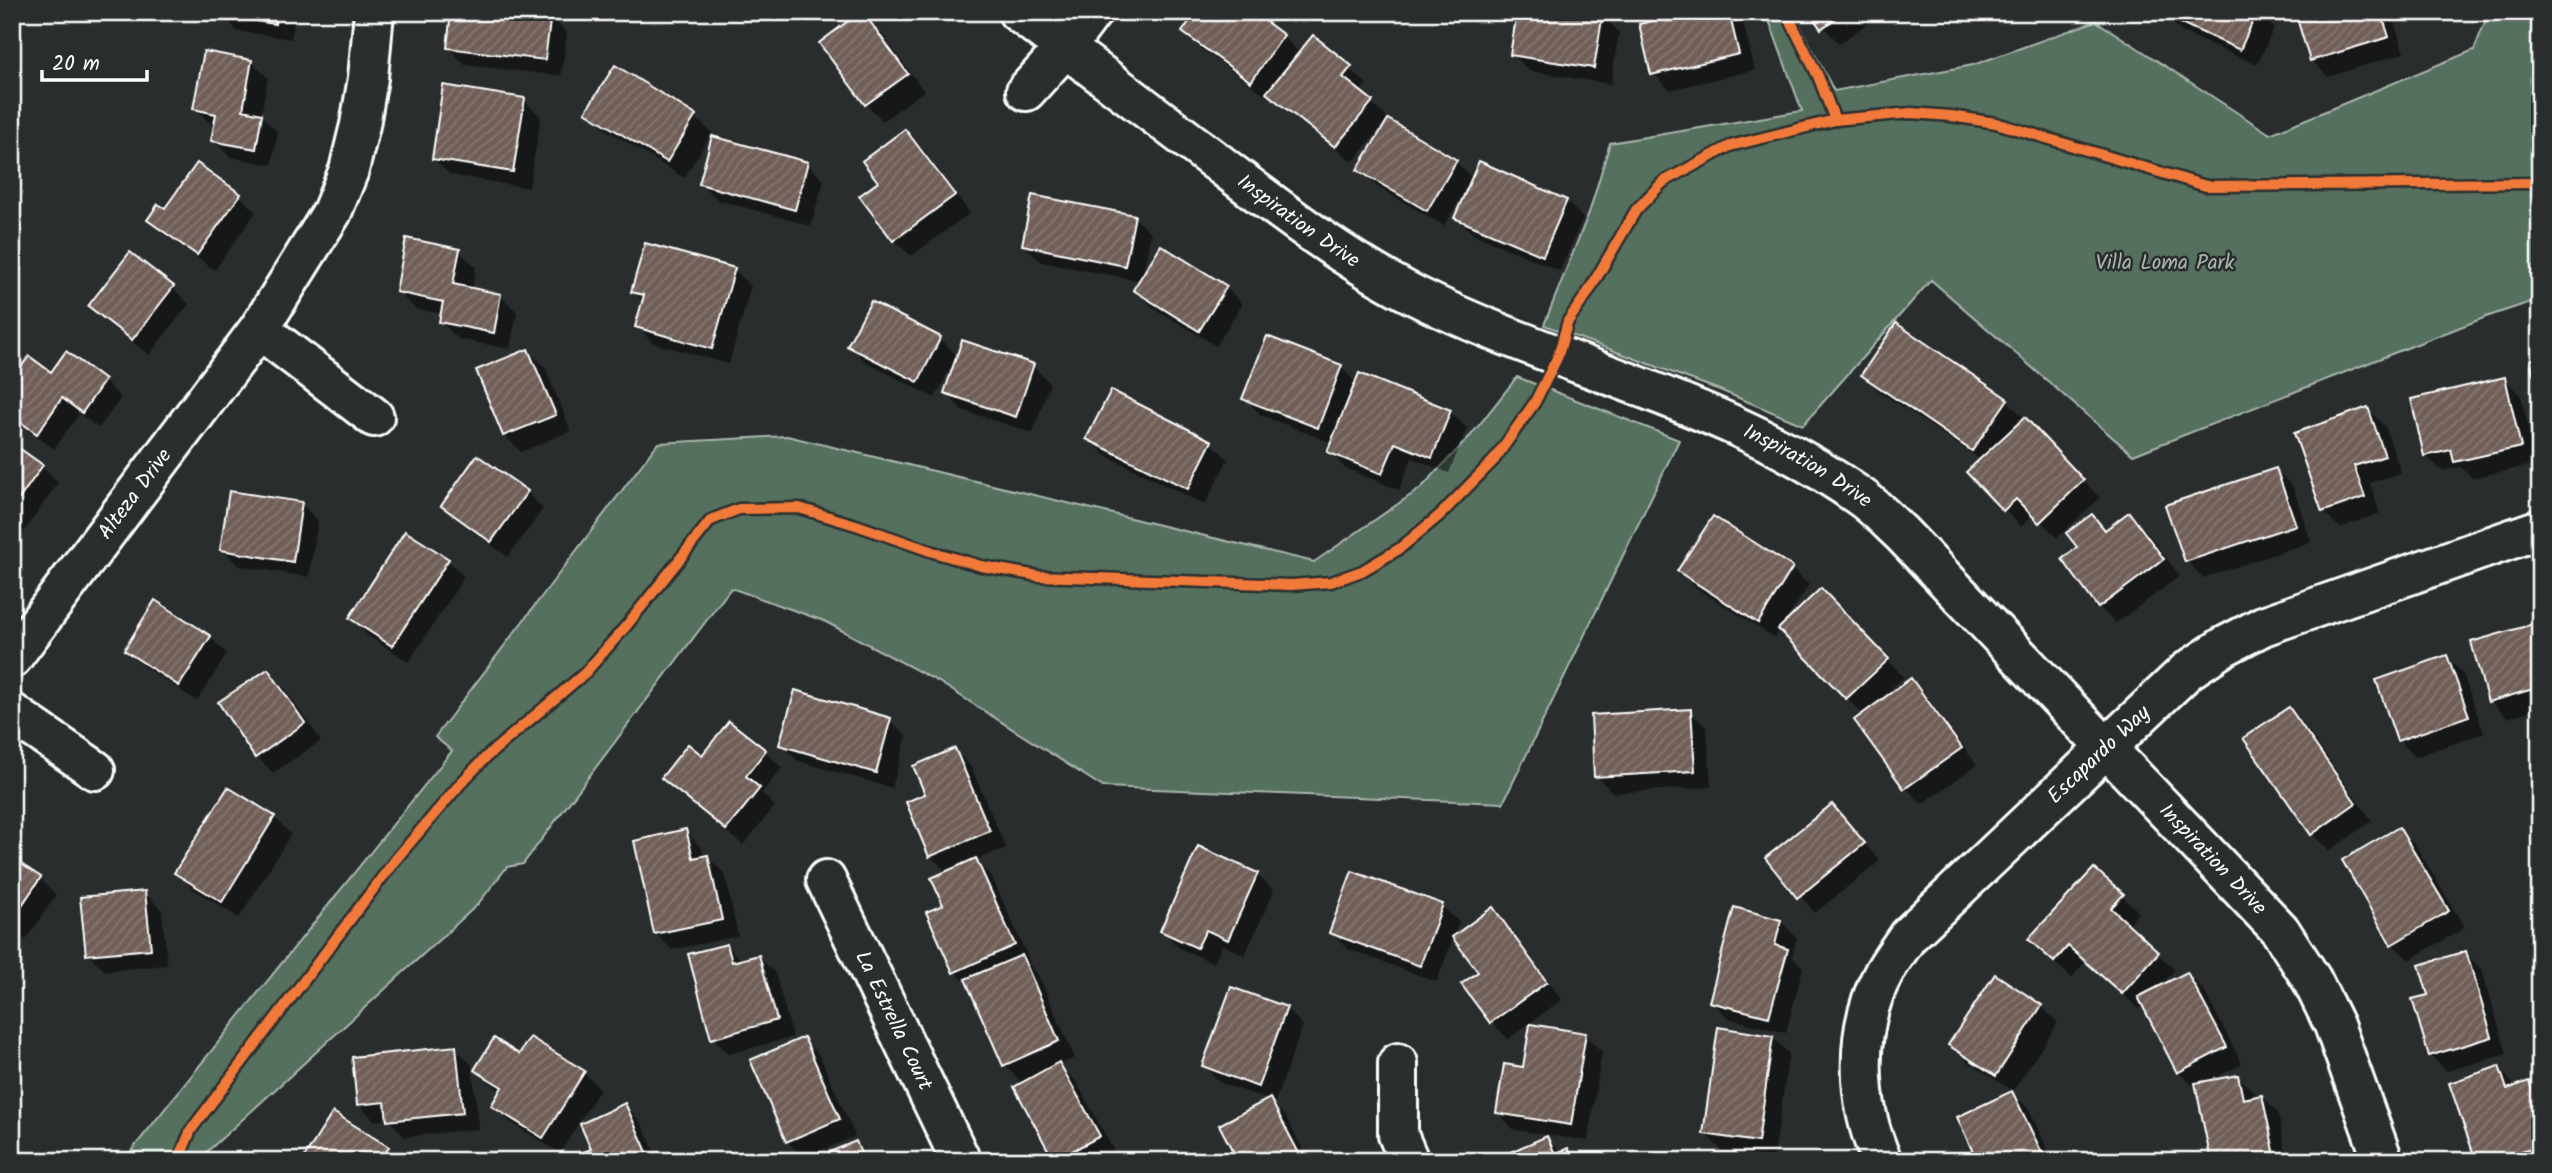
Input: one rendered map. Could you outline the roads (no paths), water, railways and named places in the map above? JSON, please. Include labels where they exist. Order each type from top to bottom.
[{"type":"street","name":"Alteza Drive","points":[[12,659],[259,329],[332,212],[349,170],[368,78],[374,12]]},
{"type":"street","name":"Inspiration Drive","points":[[1018,12],[1311,233],[1369,270],[1464,316],[1755,434],[1809,464],[1863,499],[1901,533],[2280,930],[2312,980],[2334,1024],[2383,1161]]},
{"type":"street","points":[[1026,91],[1065,48],[1092,12]]},
{"type":"street","points":[[259,329],[374,417]]},
{"type":"street","name":"Escapardo Way","points":[[1882,1161],[1872,1140],[1863,1099],[1862,1056],[1867,1014],[1884,973],[1909,936],[2105,746],[2187,671],[2223,647],[2263,626],[2540,529]]},
{"type":"street","points":[[12,713],[95,770]]},
{"type":"street","name":"La Estrella Court","points":[[826,880],[961,1161]]},
{"type":"street","points":[[1398,1063],[1398,1135],[1409,1161]]},
{"type":"park label","name":"Villa Loma Park","points":[[2165,263]]}]
